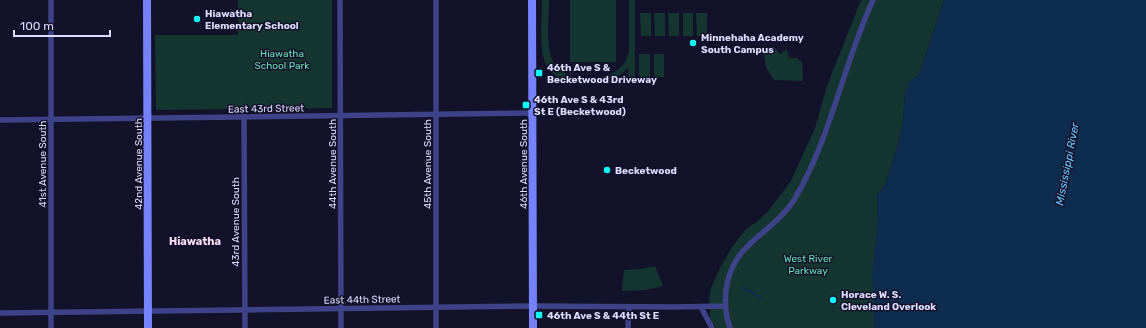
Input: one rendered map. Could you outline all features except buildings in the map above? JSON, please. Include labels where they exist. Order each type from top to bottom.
[{"type":"street","name":"41st Avenue South","points":[[51,328],[52,0]]},
{"type":"street","name":"42nd Avenue South","points":[[148,0],[148,328]]},
{"type":"street","name":"44th Avenue South","points":[[340,0],[342,328]]},
{"type":"street","name":"45th Avenue South","points":[[436,0],[436,328]]},
{"type":"street","name":"46th Avenue South","points":[[532,0],[533,328]]},
{"type":"street","points":[[730,328],[725,306],[731,270],[750,244],[782,215],[793,201],[803,182],[823,140],[853,48],[873,0]]},
{"type":"street","name":"East 43rd Street","points":[[0,120],[533,113]]},
{"type":"street","name":"43rd Avenue South","points":[[244,117],[245,328]]},
{"type":"street","name":"East 44th Street","points":[[0,313],[533,306],[725,306]]},
{"type":"street","points":[[628,306],[628,328]]},
{"type":"street","points":[[701,306],[712,328]]},
{"type":"green space","name":"Hiawatha School Park","points":[[238,0],[332,0],[332,108],[156,110],[155,35],[238,35]]},
{"type":"green space","points":[[542,0],[549,0],[548,41],[549,50],[554,63],[559,70],[575,77],[595,78],[613,73],[625,63],[629,52],[629,0],[635,0],[635,78],[629,78],[628,68],[619,75],[608,80],[596,84],[584,84],[571,83],[560,79],[551,72],[545,62],[542,48]]},
{"type":"green space","points":[[570,0],[616,0],[616,62],[570,62]]},
{"type":"green space","name":"West River Parkway","points":[[861,0],[944,0],[919,75],[909,82],[905,94],[899,141],[885,185],[877,195],[878,217],[874,328],[716,328],[710,319],[709,299],[711,288],[732,247],[746,229],[758,221],[769,210],[791,181],[815,128],[827,86]]},
{"type":"green space","points":[[640,13],[651,13],[651,36],[641,36]]},
{"type":"green space","points":[[654,13],[665,13],[665,36],[655,36]]},
{"type":"green space","points":[[668,13],[679,13],[679,36],[669,36]]},
{"type":"green space","points":[[683,13],[693,13],[693,36],[683,36]]},
{"type":"green space","points":[[696,13],[707,13],[707,36],[697,36]]},
{"type":"green space","points":[[773,46],[780,54],[787,49],[789,58],[797,58],[802,62],[802,81],[774,80],[766,67],[763,49]]},
{"type":"green space","points":[[639,54],[650,54],[650,77],[639,77]]},
{"type":"green space","points":[[654,54],[664,54],[664,77],[654,77]]},
{"type":"green space","points":[[655,266],[663,286],[646,290],[622,291],[624,270]]},
{"type":"water","name":"Mississippi River","points":[[944,0],[1146,0],[1146,328],[874,328],[872,275],[878,217],[877,195],[885,185],[899,141],[905,94],[909,82],[919,75]]},
{"type":"waterway","points":[[741,287],[755,294],[761,299]]},
{"type":"place","name":"Hiawatha Elementary School","points":[[197,19]]},
{"type":"place","name":"Minnehaha Academy South Campus","points":[[693,43]]},
{"type":"place","name":"46th Ave S & Becketwood Driveway","points":[[539,73]]},
{"type":"place","name":"46th Ave S & 43rd St E (Becketwood)","points":[[526,105]]},
{"type":"place","name":"Becketwood","points":[[607,170]]},
{"type":"place","name":"Horace W. S. Cleveland Overlook","points":[[833,300]]},
{"type":"place","name":"46th Ave S & 44th St E","points":[[539,315]]},
{"type":"district","name":"Hiawatha","points":[[195,241]]}]
